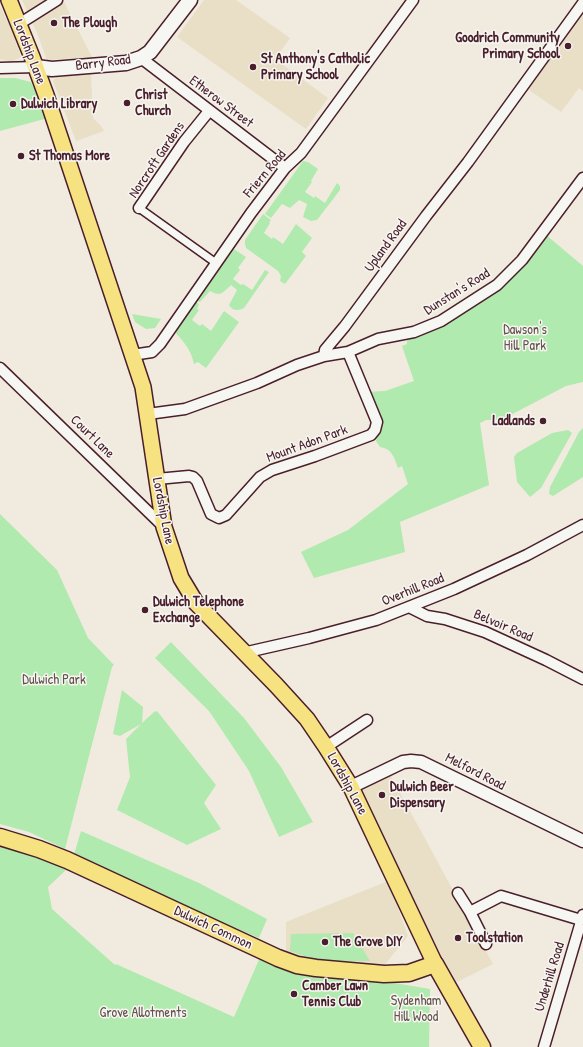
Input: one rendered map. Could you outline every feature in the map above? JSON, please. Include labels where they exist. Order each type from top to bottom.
[{"type":"highway","name":"Dulwich Common","points":[[0,837],[39,849],[67,860],[278,958],[297,965],[335,970],[403,974],[435,964]]},
{"type":"highway","name":"Lordship Lane","points":[[435,964],[482,1047]]},
{"type":"main road","name":"Lordship Lane","points":[[9,0],[36,67],[143,387],[164,528],[181,578],[193,600],[243,653],[276,685],[307,720],[326,747],[351,787],[435,964]]},
{"type":"main road","name":"Barry Road","points":[[36,67],[52,69],[126,63],[141,58],[150,52],[190,0]]},
{"type":"street","points":[[18,24],[57,0]]},
{"type":"street","name":"Friern Road","points":[[132,355],[152,352],[160,344],[231,240],[285,168],[301,153],[413,0]]},
{"type":"street","name":"Upland Road","points":[[324,356],[325,350],[345,326],[468,162],[583,3]]},
{"type":"street","name":"Etherow Street","points":[[141,58],[285,168]]},
{"type":"street","points":[[0,68],[36,67]]},
{"type":"street","name":"Norcroft Gardens","points":[[209,111],[184,142],[139,208],[216,263]]},
{"type":"street","name":"Dunstan's Road","points":[[324,356],[348,352],[378,339],[414,332],[441,321],[496,285],[522,260],[583,178]]},
{"type":"street","name":"Mount Adon Park","points":[[157,479],[189,476],[194,477],[212,514],[219,518],[226,515],[260,477],[272,470],[371,435],[375,430],[377,422],[348,352]]},
{"type":"street","points":[[148,414],[184,409],[324,356]]},
{"type":"street","name":"Court Lane","points":[[0,368],[164,528]]},
{"type":"street","name":"Overhill Road","points":[[243,653],[309,638],[376,620],[454,589],[527,555],[583,525]]},
{"type":"street","name":"Belvoir Road","points":[[409,607],[427,616],[445,619],[485,632],[583,679]]},
{"type":"street","points":[[326,747],[367,720]]},
{"type":"street","name":"Melford Road","points":[[351,787],[403,762],[421,762],[583,841]]},
{"type":"street","points":[[458,893],[470,912],[486,944]]},
{"type":"street","points":[[470,912],[501,896],[582,918]]},
{"type":"street","name":"Underhill Road","points":[[544,1047],[582,918]]},
{"type":"shaded area","points":[[22,0],[63,0],[92,57],[47,60]]},
{"type":"shaded area","name":"St Anthony's Catholic Primary School","points":[[204,0],[236,0],[290,38],[275,59],[328,98],[306,129],[177,37]]},
{"type":"shaded area","name":"Goodrich Community Primary School","points":[[583,5],[583,91],[579,88],[561,112],[523,86]]},
{"type":"shaded area","points":[[0,6],[13,33],[21,57],[11,62],[0,59]]},
{"type":"shaded area","points":[[91,74],[93,118],[104,131],[76,141],[53,81],[57,76]]},
{"type":"shaded area","points":[[391,776],[493,964],[457,982],[442,957],[360,790]]},
{"type":"shaded area","points":[[388,881],[408,936],[382,968],[314,965],[286,955],[286,922]]},
{"type":"green space","points":[[0,78],[15,78],[31,82],[48,118],[0,131]]},
{"type":"green space","points":[[303,161],[308,162],[318,169],[305,192],[314,198],[315,196],[325,203],[337,183],[340,186],[340,190],[317,220],[311,221],[303,217],[307,204],[299,200],[290,208],[282,204],[271,218],[265,214]]},
{"type":"green space","points":[[263,214],[271,220],[264,233],[272,239],[273,237],[283,244],[296,224],[312,238],[302,252],[306,256],[285,284],[280,281],[281,276],[278,271],[246,248],[245,240]]},
{"type":"green space","name":"Dawson's Hill Park","points":[[545,234],[583,266],[583,382],[566,386],[501,420],[486,420],[480,423],[489,485],[400,522],[405,552],[314,578],[301,552],[348,530],[408,484],[402,466],[398,468],[392,454],[380,447],[376,441],[379,430],[366,392],[385,391],[414,381],[402,346],[407,344],[407,334],[440,319],[493,284]]},
{"type":"green space","points":[[234,249],[246,257],[238,268],[240,270],[233,279],[241,285],[243,284],[252,290],[265,270],[269,272],[244,308],[235,310],[229,305],[237,290],[231,285],[219,294],[210,291],[200,302],[194,299],[230,250]]},
{"type":"green space","points":[[194,301],[199,304],[197,309],[199,310],[192,320],[200,326],[202,324],[211,331],[224,311],[239,322],[206,368],[198,362],[194,364],[189,350],[173,330]]},
{"type":"green space","points":[[132,314],[161,319],[155,328],[146,329],[135,322]]},
{"type":"green space","points":[[583,428],[583,477],[553,496],[549,494],[550,487],[579,432]]},
{"type":"green space","points":[[568,430],[572,433],[541,488],[530,497],[517,482],[514,457],[517,453],[552,433]]},
{"type":"green space","name":"Dulwich Park","points":[[0,514],[57,570],[88,638],[114,665],[112,667],[65,849],[29,832],[0,824]]},
{"type":"green space","points":[[171,642],[244,718],[281,767],[313,822],[279,837],[249,771],[209,711],[155,658]]},
{"type":"green space","points":[[122,690],[143,707],[142,723],[157,711],[216,785],[204,803],[221,829],[187,845],[117,810],[130,777],[126,739],[141,724],[120,736],[113,734]]},
{"type":"green space","points":[[81,831],[199,883],[267,919],[259,938],[73,858]]},
{"type":"green space","points":[[0,842],[37,856],[66,870],[48,887],[52,909],[115,965],[116,964],[234,1017],[261,955],[314,976],[383,981],[430,989],[429,1047],[0,1047]]},
{"type":"green space","name":"The Grove DIY","points":[[353,933],[370,961],[316,960],[290,951],[291,934]]},
{"type":"place","name":"The Plough","points":[[54,23]]},
{"type":"place","name":"Goodrich Community Primary School","points":[[568,46]]},
{"type":"place","name":"St Anthony's Catholic Primary School","points":[[253,67]]},
{"type":"place","name":"Christ Church","points":[[127,103]]},
{"type":"place","name":"Dulwich Library","points":[[13,104]]},
{"type":"place","name":"St Thomas More","points":[[21,156]]},
{"type":"place","name":"Ladlands","points":[[543,421]]},
{"type":"place","name":"Dulwich Telephone Exchange","points":[[145,610]]},
{"type":"place","name":"Dulwich Beer Dispensary","points":[[382,795]]},
{"type":"place","name":"Toolstation","points":[[458,938]]},
{"type":"place","name":"The Grove DIY","points":[[325,942]]},
{"type":"place","name":"Camber Lawn Tennis Club","points":[[294,994]]},
{"type":"park label","name":"Sydenham Hill Wood","points":[[416,1010]]},
{"type":"park label","name":"Grove Allotments","points":[[143,1013]]}]
